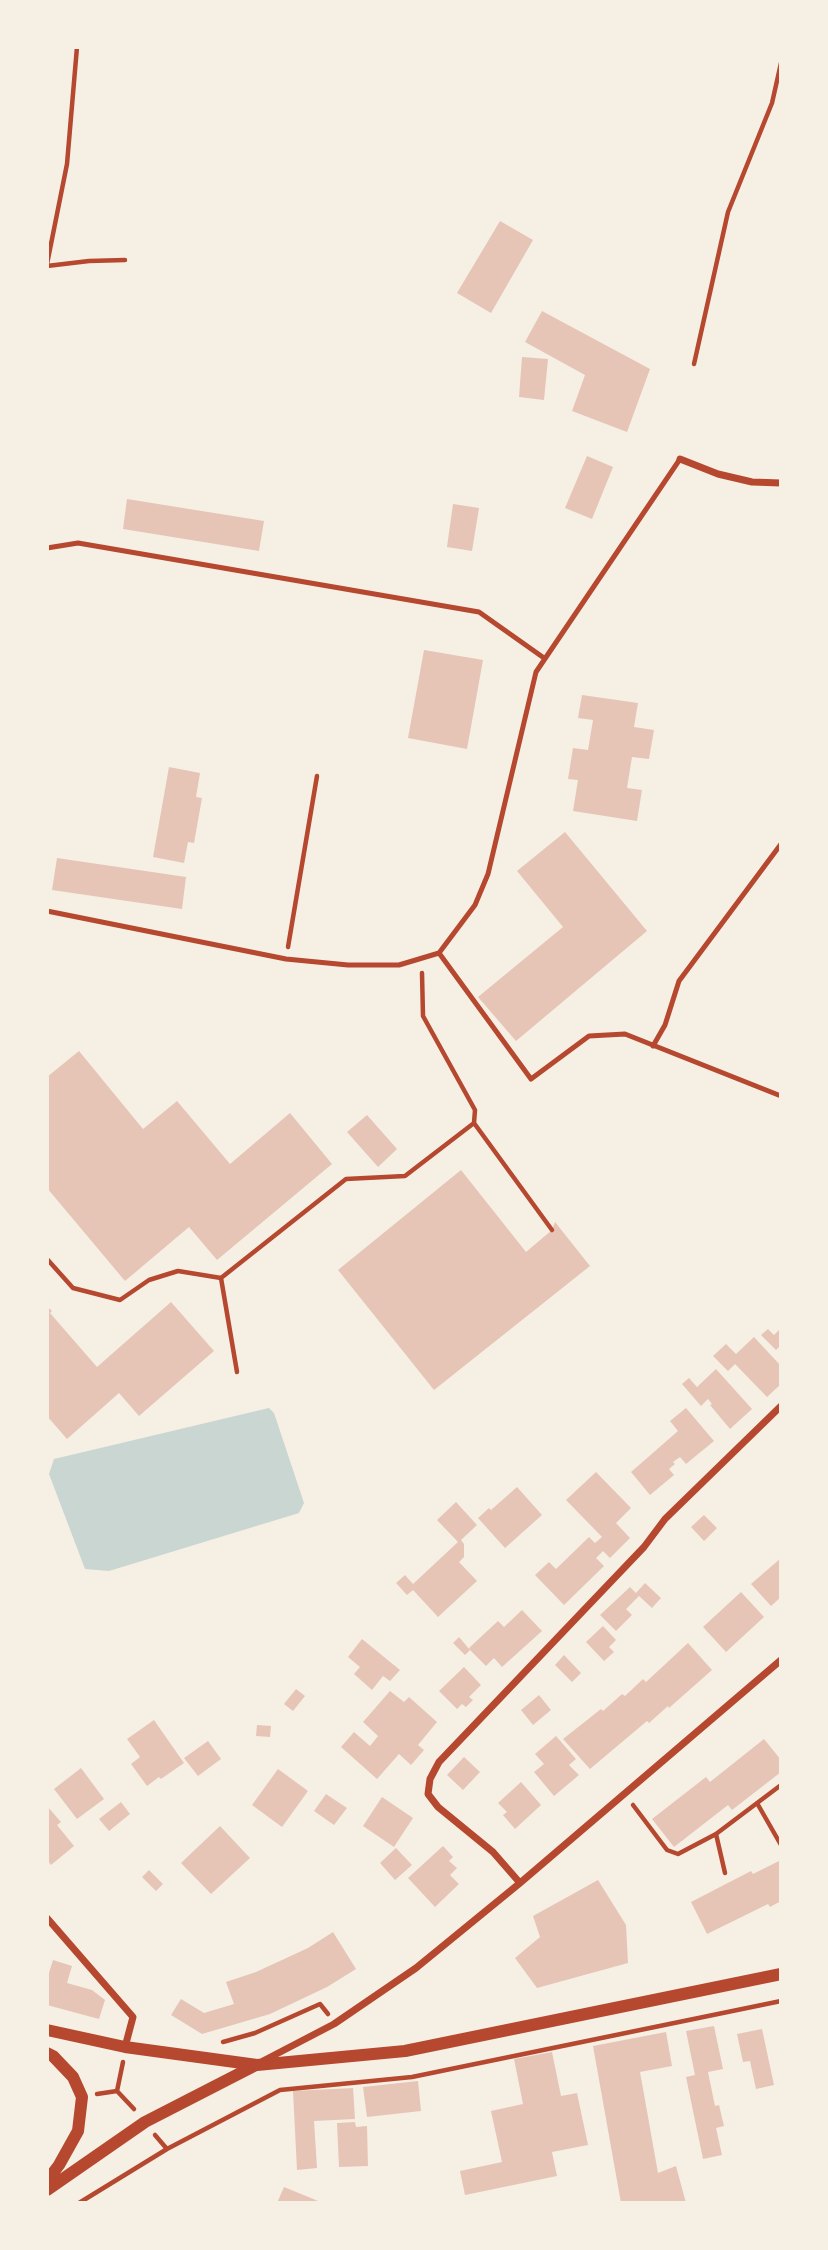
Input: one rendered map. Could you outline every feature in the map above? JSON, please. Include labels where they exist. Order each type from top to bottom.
[{"type":"street","points":[[680,459],[718,474],[752,482],[781,483]]},
{"type":"street","points":[[520,1883],[493,1852],[438,1807],[428,1794],[430,1779],[439,1762],[592,1603],[644,1547],[665,1519],[781,1406]]},
{"type":"street","points":[[47,2190],[145,2122],[334,2024],[416,1968],[520,1883],[781,1660]]},
{"type":"street","points":[[47,1918],[133,2017],[125,2047]]},
{"type":"street","points":[[47,2030],[125,2047],[257,2065],[405,2050],[530,2027],[781,1974]]},
{"type":"street","points":[[47,2053],[73,2077],[82,2097],[78,2131],[47,2181]]},
{"type":"lane","points":[[47,911],[286,959],[348,965],[399,965],[439,953],[475,905],[488,874],[536,672],[680,459]]},
{"type":"lane","points":[[47,548],[78,543],[480,612],[544,658]]},
{"type":"lane","points":[[653,1046],[665,1025],[679,981],[781,844]]},
{"type":"lane","points":[[439,953],[531,1079],[589,1036],[625,1034],[781,1097]]},
{"type":"path","points":[[76,47],[67,164],[47,265],[125,261]]},
{"type":"path","points":[[694,364],[728,212],[772,103],[781,64]]},
{"type":"path","points":[[286,959],[317,776]]},
{"type":"path","points":[[439,953],[421,975],[423,1016],[475,1110],[474,1123],[552,1230]]},
{"type":"path","points":[[47,1259],[73,1288],[120,1300],[149,1280],[178,1271],[221,1278],[346,1179],[405,1176],[474,1123]]},
{"type":"path","points":[[221,1278],[237,1372]]},
{"type":"path","points":[[640,1814],[667,1850],[678,1854],[716,1834],[781,1785]]},
{"type":"path","points":[[757,1803],[781,1844]]},
{"type":"path","points":[[716,1834],[725,1873]]},
{"type":"path","points":[[79,2203],[167,2150],[280,2090],[412,2077],[781,2001]]},
{"type":"path","points":[[219,2043],[255,2034],[320,2004],[334,2024]]},
{"type":"path","points":[[125,2047],[117,2091],[145,2122]]},
{"type":"shaded area","points":[[269,1408],[274,1413],[304,1503],[299,1513],[109,1571],[85,1569],[49,1474],[54,1459]]},
{"type":"building","points":[[500,221],[533,240],[491,313],[457,293]]},
{"type":"building","points":[[542,311],[650,369],[627,432],[572,411],[585,375],[525,342]]},
{"type":"building","points":[[522,357],[548,359],[544,400],[519,397]]},
{"type":"building","points":[[587,456],[613,467],[592,519],[565,508]]},
{"type":"building","points":[[127,499],[264,521],[259,551],[123,529]]},
{"type":"building","points":[[453,504],[479,508],[472,551],[447,547]]},
{"type":"building","points":[[424,650],[483,660],[467,749],[408,738]]},
{"type":"building","points":[[582,695],[638,703],[634,727],[654,730],[649,759],[632,757],[627,788],[642,790],[637,821],[573,811],[578,780],[568,779],[573,748],[588,750],[593,720],[578,718]]},
{"type":"building","points":[[169,767],[200,773],[196,797],[202,798],[194,843],[188,842],[184,863],[153,857]]},
{"type":"building","points":[[565,832],[647,931],[516,1041],[478,997],[563,927],[517,871]]},
{"type":"building","points":[[57,858],[186,877],[182,909],[52,890]]},
{"type":"building","points":[[79,1051],[143,1129],[177,1101],[230,1164],[290,1113],[332,1164],[217,1260],[189,1227],[125,1281],[47,1188],[47,1077]]},
{"type":"building","points":[[367,1115],[397,1149],[378,1167],[347,1132]]},
{"type":"building","points":[[461,1170],[526,1252],[552,1230],[555,1222],[590,1266],[434,1390],[338,1270]]},
{"type":"building","points":[[171,1302],[214,1351],[139,1416],[119,1393],[67,1439],[47,1416],[47,1306],[52,1311],[50,1313],[97,1367]]},
{"type":"building","points":[[781,1328],[781,1345],[776,1350],[761,1335],[768,1329],[774,1335]]},
{"type":"building","points":[[754,1337],[781,1366],[781,1384],[767,1397],[735,1364],[728,1371],[713,1356],[726,1344],[736,1354]]},
{"type":"building","points":[[716,1369],[752,1409],[730,1429],[708,1399],[701,1406],[682,1384],[689,1378],[697,1387]]},
{"type":"building","points":[[686,1408],[714,1441],[686,1464],[680,1457],[673,1462],[675,1464],[669,1469],[674,1475],[650,1495],[631,1472],[678,1431],[670,1421]]},
{"type":"building","points":[[596,1472],[631,1508],[616,1523],[630,1538],[610,1558],[603,1551],[596,1558],[604,1566],[564,1605],[535,1575],[549,1562],[556,1569],[589,1537],[595,1543],[602,1537],[566,1500]]},
{"type":"building","points":[[517,1487],[542,1515],[505,1548],[478,1518]]},
{"type":"building","points":[[456,1502],[477,1525],[461,1540],[464,1544],[464,1557],[459,1562],[477,1581],[438,1617],[413,1590],[407,1595],[396,1583],[405,1575],[413,1584],[458,1542],[437,1520]]},
{"type":"building","points":[[704,1515],[717,1528],[704,1541],[691,1527]]},
{"type":"building","points":[[781,1558],[781,1597],[771,1606],[751,1584]]},
{"type":"building","points":[[645,1583],[661,1598],[652,1608],[639,1596],[626,1609],[632,1615],[616,1631],[600,1615],[630,1587],[636,1593]]},
{"type":"building","points":[[741,1592],[764,1617],[726,1652],[703,1627]]},
{"type":"building","points":[[522,1610],[542,1631],[502,1667],[494,1658],[486,1666],[469,1648],[498,1621],[504,1627]]},
{"type":"building","points":[[603,1626],[616,1640],[609,1647],[614,1652],[604,1661],[586,1642]]},
{"type":"building","points":[[459,1637],[470,1650],[465,1655],[453,1643]]},
{"type":"building","points":[[362,1639],[400,1670],[390,1681],[383,1676],[372,1690],[354,1674],[360,1667],[348,1657]]},
{"type":"building","points":[[688,1643],[712,1670],[669,1708],[668,1706],[649,1723],[647,1721],[590,1769],[563,1739],[622,1694],[625,1696],[643,1679],[646,1682]]},
{"type":"building","points":[[564,1655],[581,1673],[572,1682],[555,1665]]},
{"type":"building","points":[[464,1667],[481,1685],[469,1697],[473,1700],[466,1707],[462,1704],[457,1709],[439,1691]]},
{"type":"building","points":[[296,1689],[305,1696],[293,1711],[284,1704]]},
{"type":"building","points":[[390,1691],[404,1702],[409,1697],[437,1722],[418,1745],[424,1750],[411,1765],[399,1754],[377,1779],[341,1747],[354,1732],[370,1746],[378,1736],[363,1722]]},
{"type":"building","points":[[539,1695],[551,1710],[533,1725],[521,1710]]},
{"type":"building","points":[[154,1720],[184,1763],[147,1786],[131,1764],[140,1757],[127,1739]]},
{"type":"building","points":[[257,1725],[271,1726],[270,1737],[256,1736]]},
{"type":"building","points":[[556,1736],[576,1759],[569,1765],[579,1775],[554,1796],[534,1772],[544,1764],[535,1754]]},
{"type":"building","points":[[764,1739],[781,1760],[781,1772],[732,1810],[728,1805],[674,1847],[652,1819],[706,1777],[710,1782]]},
{"type":"building","points":[[208,1741],[221,1759],[198,1776],[184,1758]]},
{"type":"building","points":[[464,1757],[480,1772],[463,1790],[447,1775]]},
{"type":"building","points":[[81,1768],[104,1799],[77,1819],[54,1789]]},
{"type":"building","points":[[278,1769],[308,1791],[282,1827],[252,1805]]},
{"type":"building","points":[[521,1782],[541,1805],[515,1829],[503,1815],[507,1812],[498,1803]]},
{"type":"building","points":[[326,1794],[347,1808],[334,1825],[314,1811]]},
{"type":"building","points":[[382,1797],[413,1818],[394,1847],[363,1826]]},
{"type":"building","points":[[121,1802],[130,1814],[109,1831],[99,1819]]},
{"type":"building","points":[[47,1806],[61,1822],[57,1825],[74,1846],[51,1865],[47,1860]]},
{"type":"building","points":[[220,1826],[250,1858],[211,1894],[181,1863]]},
{"type":"building","points":[[443,1846],[453,1857],[449,1861],[457,1868],[450,1875],[459,1884],[435,1907],[408,1878]]},
{"type":"building","points":[[396,1848],[412,1865],[395,1880],[380,1863]]},
{"type":"building","points":[[781,1860],[781,1901],[770,1907],[768,1904],[707,1934],[691,1902],[751,1871],[753,1874]]},
{"type":"building","points":[[149,1870],[163,1884],[156,1891],[142,1877]]},
{"type":"building","points":[[598,1880],[626,1925],[628,1963],[537,1988],[515,1958],[540,1937],[533,1916]]},
{"type":"building","points":[[333,1932],[356,1969],[327,1987],[270,2014],[202,2034],[171,2015],[181,1999],[204,2013],[234,2004],[226,1982],[256,1972],[308,1948]]},
{"type":"building","points":[[53,1960],[72,1966],[67,1983],[92,1990],[105,2000],[99,2019],[47,2005],[47,1979]]},
{"type":"building","points":[[714,2026],[723,2069],[708,2072],[715,2106],[719,2105],[724,2126],[716,2128],[722,2155],[703,2159],[686,2077],[695,2075],[686,2031]]},
{"type":"building","points":[[762,2029],[774,2085],[756,2089],[750,2061],[743,2062],[737,2034]]},
{"type":"building","points":[[666,2032],[672,2066],[640,2072],[658,2173],[676,2166],[686,2203],[621,2203],[593,2046]]},
{"type":"building","points":[[552,2052],[561,2096],[577,2093],[588,2145],[552,2152],[557,2176],[465,2195],[460,2171],[502,2162],[491,2111],[523,2104],[514,2059]]},
{"type":"building","points":[[418,2081],[421,2111],[367,2117],[363,2087]]},
{"type":"building","points":[[353,2088],[355,2119],[314,2121],[317,2168],[297,2170],[293,2091]]},
{"type":"building","points":[[355,2122],[356,2127],[367,2126],[368,2166],[339,2167],[337,2123]]},
{"type":"building","points":[[284,2187],[323,2203],[277,2203]]}]
